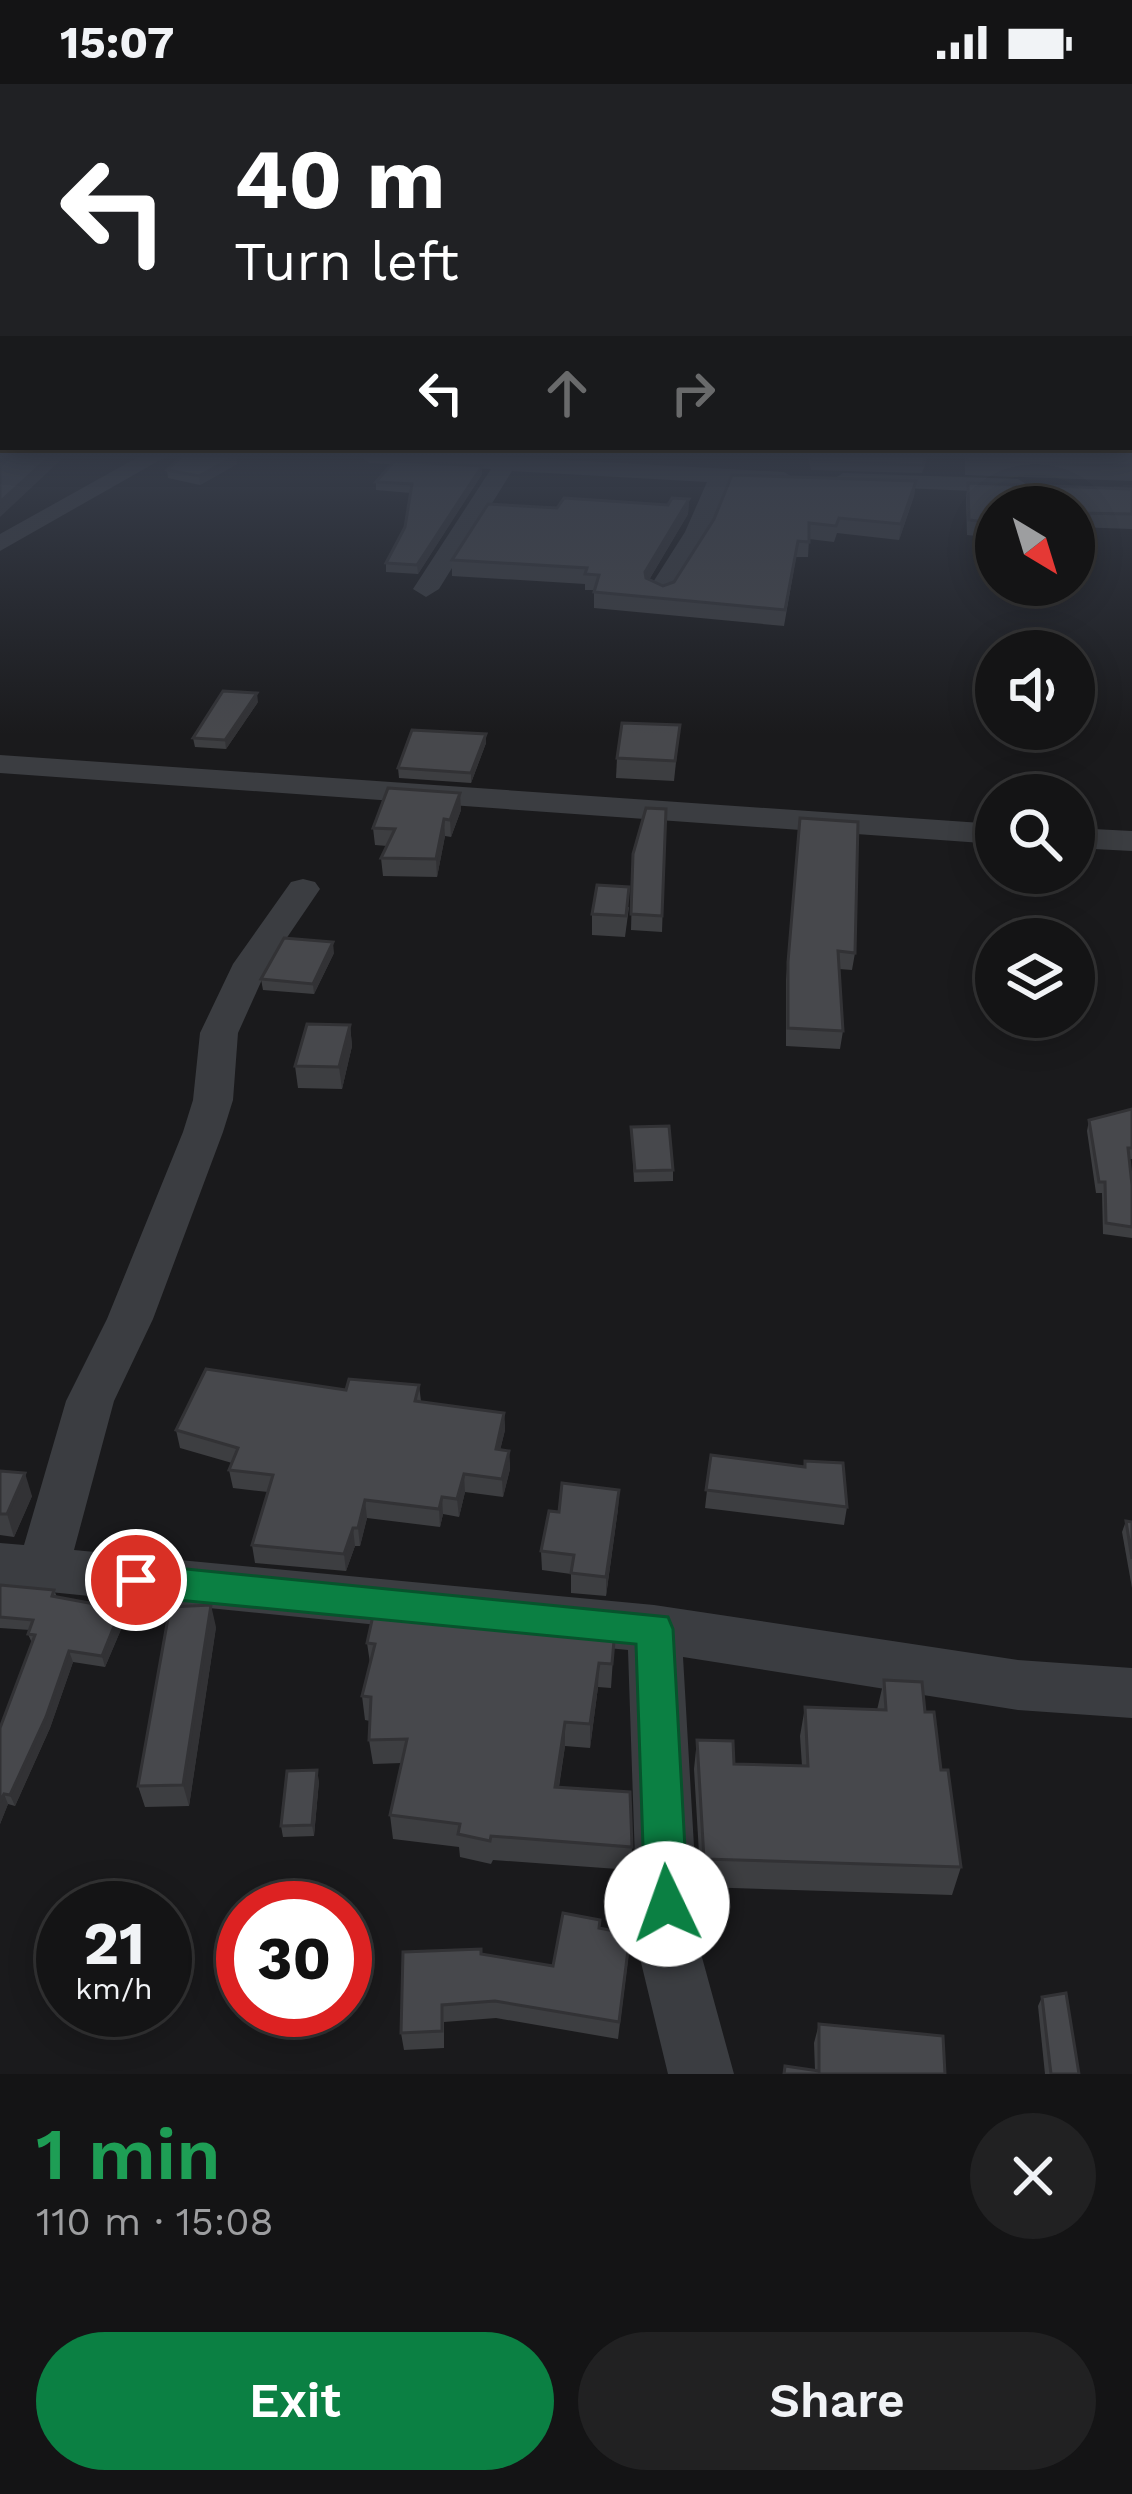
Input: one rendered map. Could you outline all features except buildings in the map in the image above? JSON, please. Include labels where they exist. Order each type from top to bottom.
[{"type":"street","points":[[426,589],[451,549]]},
{"type":"street","points":[[661,590],[687,549]]},
{"type":"street","points":[[0,764],[975,833]]},
{"type":"street","points":[[1095,839],[1132,841]]},
{"type":"street","points":[[303,889],[251,964],[226,1016],[203,1132],[130,1319],[90,1401],[21,1568],[654,1629],[1018,1684],[1132,1693]]},
{"type":"street","points":[[654,1629],[669,1950],[701,2074]]},
{"type":"route","points":[[136,1580],[654,1629],[667,1904]]}]
